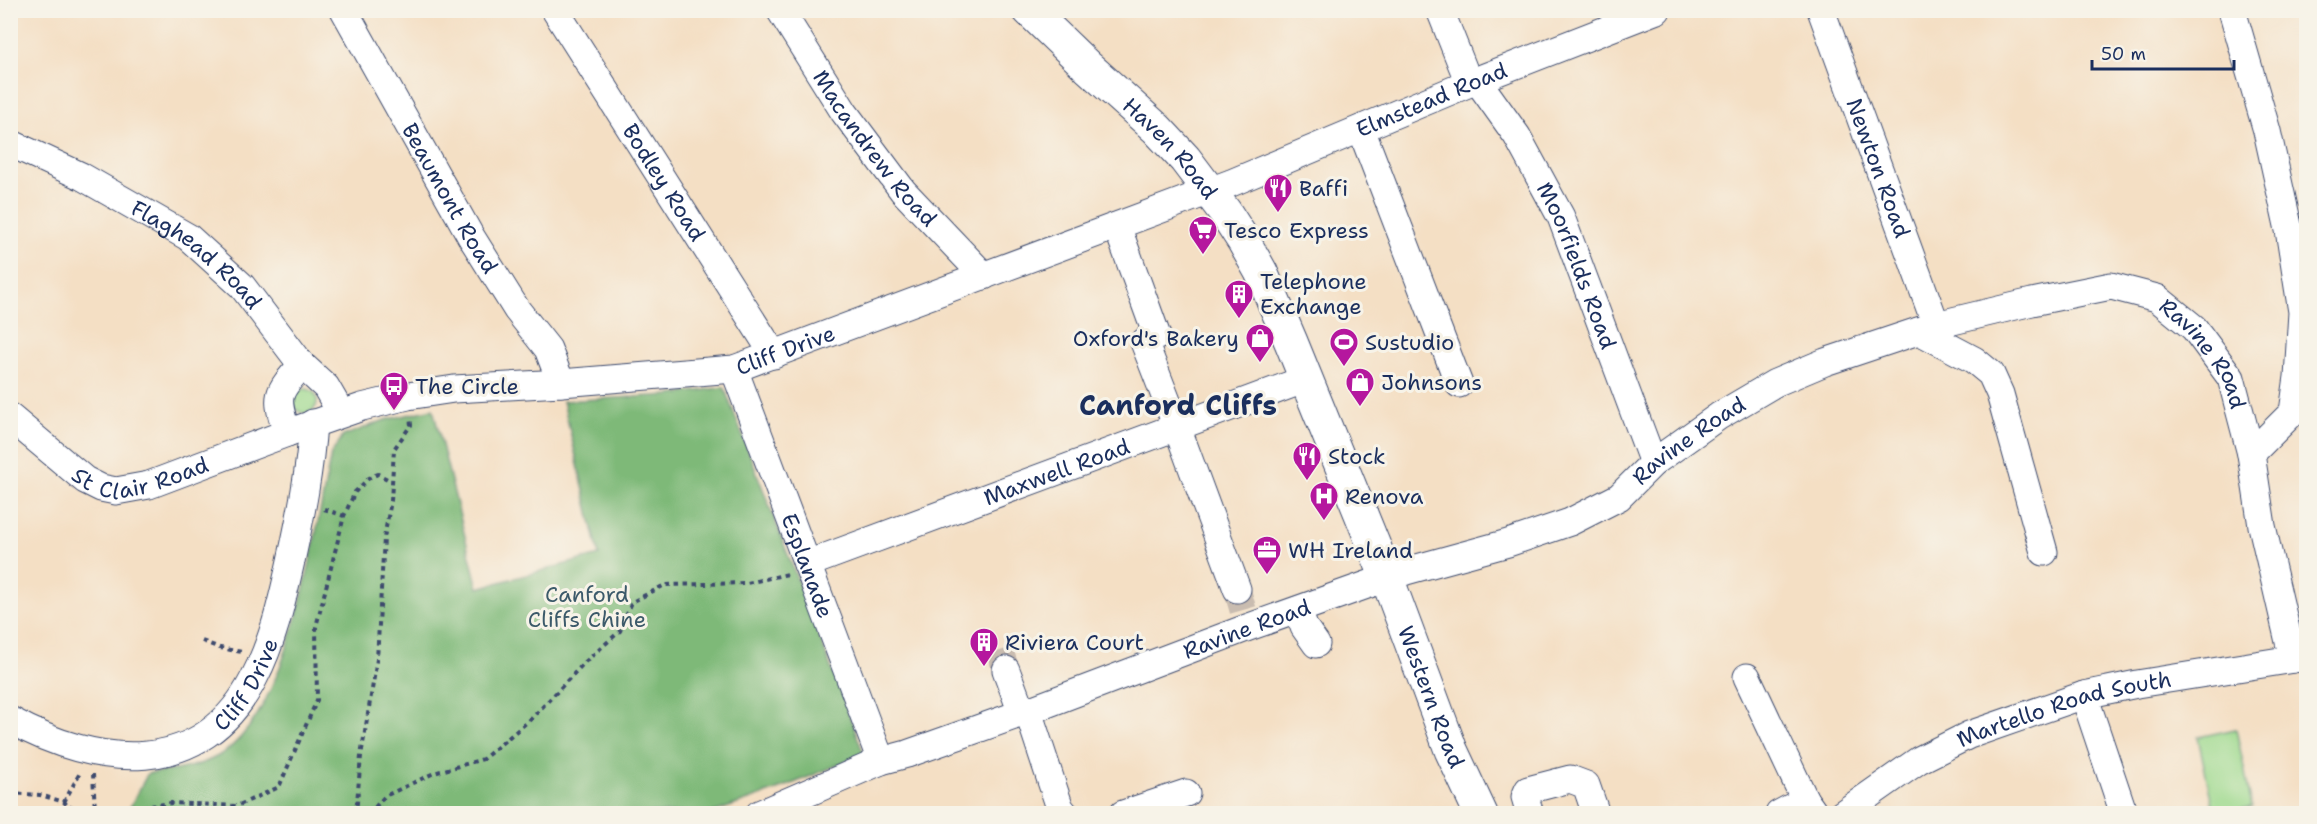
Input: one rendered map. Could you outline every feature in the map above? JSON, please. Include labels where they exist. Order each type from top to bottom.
[{"type":"main road","name":"Haven Road","points":[[1029,10],[1157,129],[1185,159],[1225,212],[1261,272],[1387,578]]},
{"type":"main road","name":"Western Road","points":[[1387,578],[1451,750],[1480,813]]},
{"type":"street","name":"Beaumont Road","points":[[344,10],[470,236],[517,310],[548,349],[561,383]]},
{"type":"street","name":"Bodley Road","points":[[555,10],[774,355]]},
{"type":"street","name":"Macandrew Road","points":[[780,10],[844,112],[903,191],[984,276]]},
{"type":"street","name":"Moorfields Road","points":[[1440,10],[1473,81],[1517,136],[1561,216],[1653,464]]},
{"type":"street","name":"Elmstead Road","points":[[1208,192],[1473,81],[1657,10]]},
{"type":"street","name":"Newton Road","points":[[1821,10],[1928,328]]},
{"type":"street","points":[[2232,10],[2267,131],[2289,230],[2302,312],[2298,377],[2293,412],[2251,454]]},
{"type":"street","points":[[1361,129],[1459,384]]},
{"type":"street","name":"Flaghead Road","points":[[10,143],[98,185],[188,237],[242,286],[302,365],[326,387],[340,413]]},
{"type":"street","name":"Cliff Drive","points":[[340,413],[408,396],[454,389],[734,369],[1208,192]]},
{"type":"street","points":[[1117,226],[1156,336],[1143,342],[1178,427],[1243,609]]},
{"type":"street","name":"Ravine Road","points":[[759,813],[907,754],[1025,712],[1243,609],[1298,610],[1387,578],[1508,543],[1570,522],[1619,497],[1653,464],[1719,416],[1775,383],[1825,362],[1928,328],[2032,302],[2111,286],[2157,298],[2194,328],[2231,378],[2251,454],[2262,526],[2300,658]]},
{"type":"street","points":[[1928,328],[1991,374],[2000,394],[2044,552]]},
{"type":"street","points":[[302,365],[285,384],[279,395],[279,406],[287,433],[340,413]]},
{"type":"street","name":"Esplanade","points":[[734,369],[807,564],[874,767]]},
{"type":"street","name":"Maxwell Road","points":[[807,564],[1306,379]]},
{"type":"street","name":"St Clair Road","points":[[10,417],[85,480],[101,488],[116,491],[149,485],[287,433]]},
{"type":"street","name":"Cliff Drive","points":[[10,720],[69,747],[104,755],[147,756],[186,746],[202,737],[229,715],[248,690],[263,659],[283,598],[309,470],[313,423]]},
{"type":"street","points":[[1298,610],[1304,627],[1316,644]]},
{"type":"street","name":"Martello Road South","points":[[1842,813],[1919,760],[1969,735],[2084,695],[2137,684],[2300,658]]},
{"type":"street","points":[[1006,670],[1025,712],[1060,807],[1065,813]]},
{"type":"street","points":[[1747,677],[1810,807],[1779,813]]},
{"type":"street","points":[[2084,695],[2124,813]]},
{"type":"street","points":[[1530,813],[1525,797],[1528,790],[1570,779],[1586,785],[1596,813]]},
{"type":"street","points":[[1123,813],[1186,793]]},
{"type":"path","points":[[356,813],[361,756],[377,659],[384,538],[391,501],[394,449],[411,425],[408,396]]},
{"type":"path","points":[[344,516],[355,492],[369,478],[378,474],[391,481]]},
{"type":"path","points":[[369,813],[385,796],[434,773],[483,759],[532,718],[585,662],[620,631],[632,602],[665,585],[747,583],[785,576],[807,564]]},
{"type":"path","points":[[202,641],[263,659]]},
{"type":"path","points":[[10,793],[40,795],[64,802],[92,752]]},
{"type":"path","points":[[92,752],[95,811]]},
{"type":"green space","name":"Canford Cliffs Chine","points":[[724,387],[864,754],[777,790],[712,813],[127,813],[148,773],[184,768],[218,756],[243,734],[264,702],[282,663],[296,619],[331,454],[343,436],[385,420],[433,409],[478,588],[599,555],[563,401],[671,395]]},
{"type":"green space","points":[[305,389],[314,392],[317,401],[314,410],[305,413],[296,410],[293,401],[296,392]]},
{"type":"green space","points":[[2236,729],[2252,807],[2214,813],[2198,737]]},
{"type":"tunnel","points":[[1237,589],[1243,610]]},
{"type":"tunnel","points":[[1000,651],[1006,670]]},
{"type":"place","name":"Baffi","points":[[1278,214]]},
{"type":"place","name":"Tesco Express","points":[[1203,256]]},
{"type":"place","name":"Telephone Exchange","points":[[1239,320]]},
{"type":"place","name":"Oxford's Bakery","points":[[1260,364]]},
{"type":"place","name":"Sustudio","points":[[1344,368]]},
{"type":"place","name":"Johnsons","points":[[1360,408]]},
{"type":"place","name":"The Circle","points":[[394,412]]},
{"type":"place","name":"Stock","points":[[1307,482]]},
{"type":"place","name":"Renova","points":[[1324,522]]},
{"type":"place","name":"WH Ireland","points":[[1267,576]]},
{"type":"place","name":"Riviera Court","points":[[984,668]]},
{"type":"district","name":"Canford Cliffs","points":[[1178,405]]}]
